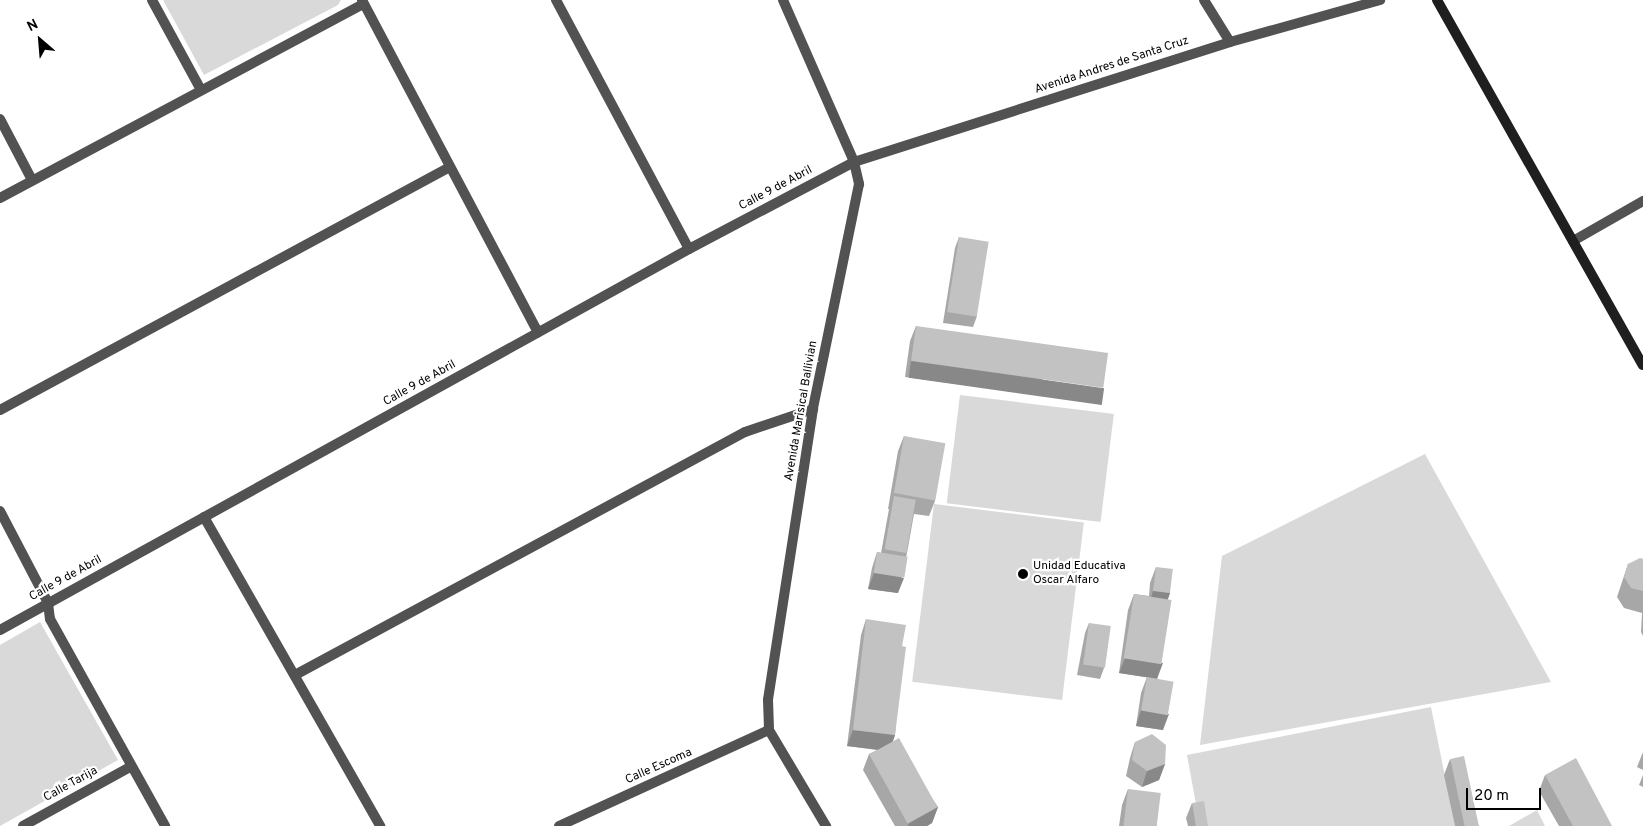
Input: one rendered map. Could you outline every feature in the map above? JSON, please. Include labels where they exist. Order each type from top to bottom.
[{"type":"street","points":[[152,0],[201,90]]},
{"type":"street","points":[[556,0],[689,248]]},
{"type":"street","name":"Avenida Marisical Ballivian","points":[[783,0],[854,162],[859,184],[813,410],[768,700],[770,730],[826,826]]},
{"type":"street","points":[[1204,0],[1230,42]]},
{"type":"street","name":"Avenida Andres de Santa Cruz","points":[[854,162],[1230,42],[1380,0]]},
{"type":"street","points":[[1437,0],[1643,365]]},
{"type":"street","points":[[0,198],[363,2],[538,332]]},
{"type":"street","points":[[0,118],[32,180]]},
{"type":"street","name":"Calle 9 de Abril","points":[[0,630],[689,248],[854,162]]},
{"type":"street","points":[[0,410],[450,167]]},
{"type":"street","points":[[1573,240],[1643,201]]},
{"type":"street","points":[[295,675],[744,432],[813,410]]},
{"type":"street","points":[[0,511],[48,603],[50,619],[130,767],[165,826]]},
{"type":"street","points":[[204,517],[380,826]]},
{"type":"street","name":"Calle Escoma","points":[[559,826],[770,730]]},
{"type":"street","name":"Calle Tarija","points":[[23,826],[130,767]]},
{"type":"shaded area","points":[[163,0],[341,0],[338,5],[204,75]]},
{"type":"shaded area","points":[[960,395],[1114,414],[1101,522],[947,503]]},
{"type":"shaded area","points":[[1425,454],[1551,682],[1200,745],[1222,556]]},
{"type":"shaded area","points":[[934,504],[1084,522],[1062,700],[912,682]]},
{"type":"shaded area","points":[[40,622],[118,760],[0,826],[0,645]]},
{"type":"shaded area","points":[[1431,707],[1455,826],[1200,826],[1187,755]]},
{"type":"shaded area","points":[[1537,810],[1545,826],[1509,826]]},
{"type":"building","points":[[959,237],[989,242],[977,317],[947,312]]},
{"type":"building","points":[[916,326],[1108,353],[1103,388],[911,361]]},
{"type":"building","points":[[904,436],[945,443],[935,500],[894,493]]},
{"type":"building","points":[[894,496],[916,500],[906,553],[885,549]]},
{"type":"building","points":[[877,552],[908,557],[904,578],[874,573]]},
{"type":"building","points":[[1640,558],[1643,559],[1643,591],[1631,588],[1624,577],[1628,564]]},
{"type":"building","points":[[1156,567],[1173,569],[1170,593],[1153,591]]},
{"type":"building","points":[[1134,594],[1172,600],[1161,664],[1124,658]]},
{"type":"building","points":[[866,619],[906,625],[902,646],[906,647],[895,735],[853,730]]},
{"type":"building","points":[[1089,623],[1111,626],[1105,668],[1083,665]]},
{"type":"building","points":[[1147,677],[1174,682],[1168,715],[1141,710]]},
{"type":"building","points":[[1152,734],[1166,745],[1165,764],[1147,771],[1132,760],[1135,742]]},
{"type":"building","points":[[899,738],[937,807],[908,824],[869,754]]},
{"type":"building","points":[[1464,756],[1479,826],[1465,826],[1450,759]]},
{"type":"building","points":[[1576,758],[1612,826],[1573,826],[1545,775]]},
{"type":"building","points":[[1128,789],[1161,793],[1157,826],[1123,826]]},
{"type":"building","points":[[1204,801],[1208,826],[1196,826],[1192,803]]},
{"type":"place","name":"Unidad Educativa Oscar Alfaro","points":[[1023,574]]}]
